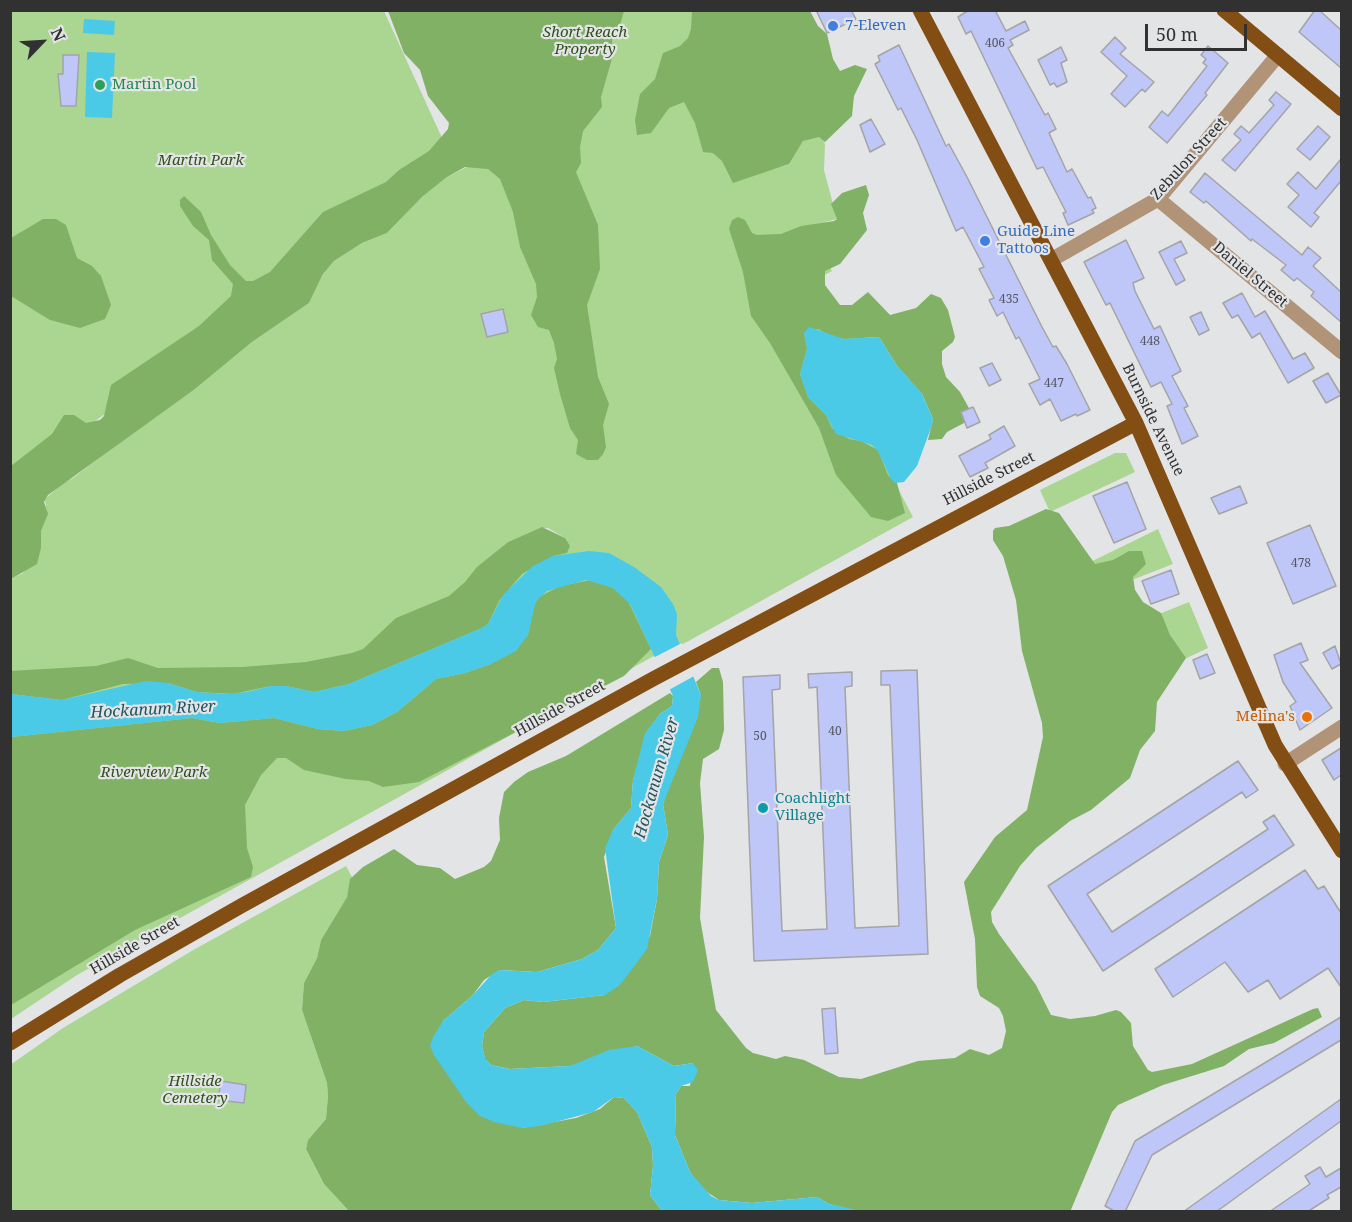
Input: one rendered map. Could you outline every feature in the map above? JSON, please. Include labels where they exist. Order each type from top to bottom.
[{"type":"main road","name":"Burnside Avenue","points":[[920,10],[1136,423],[1285,764],[1341,851]]},
{"type":"main road","points":[[1224,10],[1341,109]]},
{"type":"main road","name":"Hillside Street","points":[[10,1043],[120,975],[699,653],[1136,423]]},
{"type":"street","name":"Zebulon Street","points":[[1051,260],[1158,198],[1278,55]]},
{"type":"street","name":"Daniel Street","points":[[1158,198],[1341,352]]},
{"type":"street","points":[[1285,764],[1341,727]]},
{"type":"green space","name":"Martin Park","points":[[10,11],[384,11],[453,162],[11,482]]},
{"type":"green space","name":"Short Reach Property","points":[[388,11],[624,11],[612,40],[613,55],[601,97],[602,107],[583,131],[580,147],[581,163],[576,172],[598,225],[600,269],[587,305],[598,377],[609,404],[603,425],[606,447],[603,454],[598,460],[587,460],[576,454],[578,440],[570,428],[554,368],[557,359],[554,343],[549,330],[538,327],[531,315],[537,297],[536,284],[520,247],[513,212],[500,179],[488,169],[465,167],[447,177],[422,197],[387,233],[362,243],[334,261],[323,274],[309,303],[252,342],[195,389],[48,495],[44,502],[48,514],[41,531],[41,548],[37,564],[11,579],[11,466],[52,434],[64,415],[74,415],[86,423],[100,420],[104,416],[111,385],[199,326],[231,296],[233,284],[212,260],[209,240],[193,226],[180,206],[180,200],[184,196],[201,212],[211,235],[230,265],[246,281],[253,281],[270,272],[323,212],[386,182],[399,170],[429,151],[448,129],[449,123],[428,96],[420,70],[404,53]]},
{"type":"green space","points":[[528,11],[789,11],[761,161],[769,170],[787,165],[803,141],[813,136],[822,138],[825,144],[824,170],[837,219],[808,226],[832,271],[777,300],[862,327],[853,403],[913,517],[674,649],[672,646],[77,975],[11,1019],[11,579],[23,573],[41,548],[41,531],[47,516],[45,499],[63,483],[195,389],[252,342],[309,303],[323,274],[334,261],[362,243],[387,233],[422,197],[447,177],[467,167]],"holes":[[[540,528],[548,528],[565,538],[483,563],[508,542]]]},
{"type":"green space","points":[[692,11],[810,11],[818,26],[827,34],[833,59],[840,71],[855,65],[867,69],[854,96],[852,116],[825,142],[819,137],[803,141],[789,164],[733,183],[722,161],[713,153],[703,152],[695,123],[684,102],[669,108],[651,133],[637,135],[635,120],[640,94],[655,79],[663,53],[680,46],[688,38]]},
{"type":"green space","points":[[866,185],[869,195],[863,213],[867,230],[840,264],[825,271],[825,285],[840,305],[852,305],[868,292],[890,315],[916,308],[931,294],[941,298],[948,310],[955,337],[953,342],[942,351],[942,364],[946,377],[960,392],[970,410],[964,423],[947,432],[942,439],[928,440],[933,419],[922,394],[897,366],[879,337],[844,339],[818,329],[804,333],[807,349],[800,374],[808,397],[826,415],[832,428],[849,439],[861,441],[878,450],[888,475],[897,483],[905,513],[888,521],[871,517],[836,475],[819,428],[770,343],[751,316],[743,272],[729,229],[732,220],[738,217],[745,220],[752,233],[757,235],[781,234],[801,226],[834,221],[837,219],[831,204],[842,193]]},
{"type":"green space","points":[[43,219],[56,219],[66,225],[77,258],[92,266],[101,276],[111,305],[105,319],[80,328],[50,320],[11,296],[11,238]]},
{"type":"green space","points":[[1115,453],[1126,453],[1135,472],[1050,512],[1040,490]]},
{"type":"green space","points":[[1046,509],[1059,513],[1095,564],[1113,560],[1129,551],[1142,551],[1146,564],[1133,577],[1135,590],[1143,602],[1161,613],[1170,635],[1186,658],[1157,702],[1155,731],[1140,750],[1130,778],[1091,810],[1070,821],[1036,848],[1020,866],[991,912],[992,922],[1036,985],[1051,1015],[1070,1019],[1095,1016],[1116,1010],[1121,1012],[1131,1023],[1133,1046],[1148,1070],[1152,1072],[1192,1064],[1313,1009],[1318,1008],[1322,1017],[1274,1043],[1249,1049],[1224,1066],[1163,1085],[1118,1105],[1112,1112],[1070,1212],[862,1212],[829,1204],[817,1197],[752,1203],[719,1200],[704,1190],[690,1172],[675,1135],[676,1094],[681,1086],[690,1086],[693,1063],[674,1066],[637,1046],[570,1066],[510,1069],[491,1065],[485,1059],[482,1046],[484,1032],[505,1008],[524,1000],[543,1002],[605,995],[650,936],[657,899],[659,862],[668,835],[663,804],[701,695],[696,682],[712,668],[719,668],[723,682],[724,730],[719,749],[703,759],[700,783],[704,837],[700,918],[716,1010],[746,1048],[753,1053],[776,1059],[785,1056],[804,1060],[839,1077],[861,1079],[918,1061],[955,1058],[970,1049],[989,1055],[1002,1048],[1006,1031],[1003,1016],[999,1008],[980,996],[977,987],[975,939],[964,882],[995,837],[1027,810],[1043,737],[1042,723],[1022,651],[1016,600],[1003,556],[993,540],[993,531],[995,528],[1009,526]]},
{"type":"green space","points":[[542,527],[565,538],[570,546],[567,553],[553,556],[522,574],[499,601],[488,624],[349,684],[314,692],[286,686],[271,686],[233,694],[197,692],[168,683],[123,684],[62,700],[11,694],[10,671],[96,666],[128,658],[158,668],[242,667],[306,662],[352,653],[363,649],[396,618],[449,596],[477,567],[508,542]]},
{"type":"green space","points":[[1158,529],[1173,564],[1086,598],[1074,570]]},
{"type":"green space","name":"Riverview Park","points":[[591,580],[613,588],[628,601],[651,649],[624,676],[419,782],[383,787],[369,781],[346,779],[304,770],[286,758],[277,758],[261,775],[245,805],[247,848],[253,867],[251,877],[135,930],[11,1005],[11,737],[192,718],[220,723],[274,718],[318,729],[344,731],[372,725],[397,712],[436,679],[465,673],[491,664],[528,635],[534,605],[539,597],[560,586]]},
{"type":"green space","points":[[1189,602],[1208,648],[1080,708],[1055,656]]},
{"type":"green space","points":[[670,693],[673,696],[672,706],[660,714],[649,729],[633,780],[631,808],[613,830],[604,857],[616,928],[598,950],[582,959],[537,972],[500,970],[484,980],[473,995],[443,1021],[434,1055],[522,1128],[576,1118],[600,1109],[614,1097],[624,1098],[637,1112],[652,1147],[650,1195],[662,1211],[349,1211],[324,1184],[306,1149],[308,1140],[326,1119],[328,1096],[327,1083],[302,1010],[304,983],[317,958],[321,940],[347,897],[350,879],[363,867],[394,849],[417,865],[440,868],[455,879],[484,867],[491,861],[500,840],[499,818],[504,792],[514,782],[528,772],[566,756]]},
{"type":"green space","name":"Hillside Cemetery","points":[[346,866],[352,877],[347,897],[321,940],[317,958],[304,983],[302,1010],[327,1083],[328,1096],[326,1119],[308,1140],[306,1149],[324,1184],[349,1211],[11,1211],[10,1065],[63,1028],[195,949]]},
{"type":"water","points":[[84,19],[115,21],[114,35],[83,33]]},
{"type":"water","name":"Martin Pool","points":[[87,52],[115,53],[112,118],[85,117]]},
{"type":"water","points":[[809,327],[844,339],[879,337],[897,366],[921,392],[933,419],[932,425],[917,466],[904,482],[895,483],[891,479],[878,451],[872,445],[836,434],[826,415],[808,397],[800,374],[807,349],[804,333]]},
{"type":"water","name":"Hockanum River","points":[[589,551],[609,553],[634,567],[661,587],[673,604],[677,614],[676,635],[701,695],[698,717],[663,804],[668,835],[659,862],[657,899],[647,949],[620,985],[605,995],[543,1002],[524,1000],[505,1008],[484,1032],[482,1046],[485,1058],[491,1065],[510,1069],[570,1066],[609,1050],[637,1046],[674,1066],[693,1063],[698,1070],[693,1082],[681,1086],[676,1094],[675,1135],[690,1172],[711,1196],[719,1200],[752,1203],[817,1197],[829,1204],[862,1211],[662,1211],[650,1195],[652,1147],[637,1112],[624,1098],[614,1097],[593,1112],[540,1126],[522,1128],[494,1122],[480,1116],[466,1102],[430,1046],[443,1021],[473,995],[492,974],[500,970],[537,972],[582,959],[598,950],[616,928],[605,848],[613,830],[631,808],[633,780],[645,733],[660,714],[672,706],[673,696],[630,604],[613,588],[586,580],[547,591],[536,601],[528,635],[516,651],[491,664],[465,673],[436,679],[397,712],[372,725],[344,731],[318,729],[274,718],[220,723],[192,718],[11,737],[11,694],[62,700],[146,681],[168,683],[197,692],[227,694],[271,686],[286,686],[314,692],[349,684],[482,628],[488,624],[503,595],[533,566],[553,556]]},
{"type":"pier","points":[[682,643],[696,675],[667,691],[653,658]]},
{"type":"building","name":"7-Eleven","points":[[816,10],[851,10],[856,19],[827,33]]},
{"type":"building","points":[[969,10],[995,10],[1006,31],[1025,21],[1029,30],[1010,40],[1013,45],[1008,48],[1045,115],[1048,113],[1056,129],[1049,133],[1067,172],[1072,169],[1088,198],[1091,197],[1096,208],[1092,210],[1094,213],[1068,225],[1063,213],[1066,212],[1043,167],[1037,169],[971,31],[966,34],[958,17]]},
{"type":"building","points":[[1315,10],[1319,10],[1341,30],[1341,68],[1299,32]]},
{"type":"building","points":[[1115,37],[1126,48],[1120,54],[1154,82],[1145,92],[1142,89],[1125,107],[1111,94],[1127,76],[1101,52]]},
{"type":"building","points":[[899,45],[946,146],[949,144],[1042,327],[1053,347],[1056,346],[1067,364],[1090,410],[1061,421],[1050,399],[1040,405],[1029,384],[1040,379],[1019,337],[1016,339],[1003,312],[997,316],[989,300],[994,298],[979,269],[984,267],[963,227],[956,231],[917,140],[901,108],[898,110],[875,64],[880,61],[878,56]]},
{"type":"building","points":[[1208,46],[1228,63],[1205,93],[1207,95],[1167,143],[1149,127],[1162,111],[1168,116],[1207,66],[1203,63],[1206,59],[1201,55]]},
{"type":"building","points":[[1061,47],[1067,60],[1061,63],[1067,82],[1057,87],[1054,83],[1050,85],[1038,60]]},
{"type":"building","points":[[63,55],[79,55],[76,106],[61,106],[58,74],[63,74]]},
{"type":"building","points":[[1276,92],[1291,104],[1235,171],[1222,160],[1241,140],[1234,134],[1241,126],[1249,133],[1274,105],[1269,100]]},
{"type":"building","points":[[871,119],[885,144],[870,152],[860,125]]},
{"type":"building","points":[[1318,126],[1330,137],[1310,160],[1297,149]]},
{"type":"building","points":[[1341,159],[1341,181],[1314,213],[1319,217],[1311,227],[1288,207],[1299,195],[1287,184],[1298,172],[1316,189]]},
{"type":"building","points":[[1205,173],[1302,255],[1308,247],[1321,258],[1313,266],[1341,292],[1341,322],[1311,296],[1314,292],[1297,278],[1294,281],[1281,270],[1286,265],[1252,239],[1251,241],[1206,201],[1204,203],[1190,192]]},
{"type":"building","points":[[1126,240],[1144,278],[1133,283],[1135,291],[1154,329],[1160,326],[1181,371],[1172,376],[1188,406],[1184,408],[1198,436],[1182,444],[1167,406],[1172,404],[1161,382],[1151,387],[1110,303],[1106,305],[1084,262]]},
{"type":"building","points":[[1181,241],[1187,253],[1174,259],[1185,280],[1176,285],[1159,252]]},
{"type":"building","points":[[1242,293],[1255,317],[1265,311],[1293,359],[1305,353],[1314,368],[1288,383],[1260,333],[1252,338],[1238,315],[1232,318],[1223,303]]},
{"type":"building","points":[[503,309],[508,332],[487,337],[481,314]]},
{"type":"building","points":[[1201,312],[1209,330],[1199,335],[1190,317]]},
{"type":"building","points":[[992,363],[1001,380],[989,386],[980,368]]},
{"type":"building","points":[[1328,373],[1341,395],[1326,403],[1313,381]]},
{"type":"building","points":[[973,407],[980,422],[967,428],[961,412]]},
{"type":"building","points":[[1004,426],[1015,446],[985,463],[988,468],[970,477],[959,456],[991,439],[989,435]]},
{"type":"building","points":[[1127,482],[1146,529],[1114,543],[1093,496]]},
{"type":"building","points":[[1240,486],[1247,503],[1219,514],[1211,498]]},
{"type":"building","points":[[1310,525],[1336,586],[1293,604],[1267,543]]},
{"type":"building","points":[[1171,570],[1179,594],[1151,604],[1142,581]]},
{"type":"building","points":[[1301,643],[1308,660],[1300,663],[1332,708],[1300,730],[1290,706],[1296,702],[1283,682],[1274,655]]},
{"type":"building","points":[[1335,646],[1341,664],[1332,669],[1323,653]]},
{"type":"building","points":[[1207,654],[1215,673],[1200,679],[1193,660]]},
{"type":"building","name":"Coachlight Village","points":[[917,670],[928,954],[754,961],[743,677],[780,675],[780,689],[772,690],[782,931],[827,929],[817,687],[809,688],[808,674],[852,672],[852,686],[845,687],[855,928],[899,926],[890,685],[881,685],[881,671]]},
{"type":"building","points":[[1341,748],[1341,775],[1334,780],[1322,760]]},
{"type":"building","points":[[1238,761],[1258,790],[1246,798],[1242,792],[1087,894],[1112,932],[1268,829],[1263,822],[1274,815],[1294,845],[1103,971],[1048,886]]},
{"type":"building","points":[[1305,870],[1318,889],[1324,886],[1341,913],[1341,987],[1328,968],[1280,999],[1268,980],[1248,992],[1225,962],[1173,997],[1155,969]]},
{"type":"building","points":[[835,1008],[838,1053],[825,1054],[822,1009]]},
{"type":"building","points":[[1341,1017],[1341,1040],[1152,1155],[1125,1212],[1116,1212],[1105,1206],[1135,1141]]},
{"type":"building","points":[[221,1081],[246,1085],[244,1103],[218,1100]]},
{"type":"building","points":[[1341,1099],[1341,1121],[1216,1212],[1183,1212]]},
{"type":"building","points":[[1320,1167],[1326,1177],[1341,1168],[1341,1187],[1327,1195],[1329,1198],[1307,1212],[1269,1212],[1310,1184],[1305,1176]]},
{"type":"place","name":"7-Eleven","points":[[833,26]]},
{"type":"place","name":"Martin Pool","points":[[100,85]]},
{"type":"place","name":"Guide Line Tattoos","points":[[985,241]]},
{"type":"place","name":"Melina's","points":[[1307,717]]},
{"type":"place","name":"Coachlight Village","points":[[763,808]]}]
